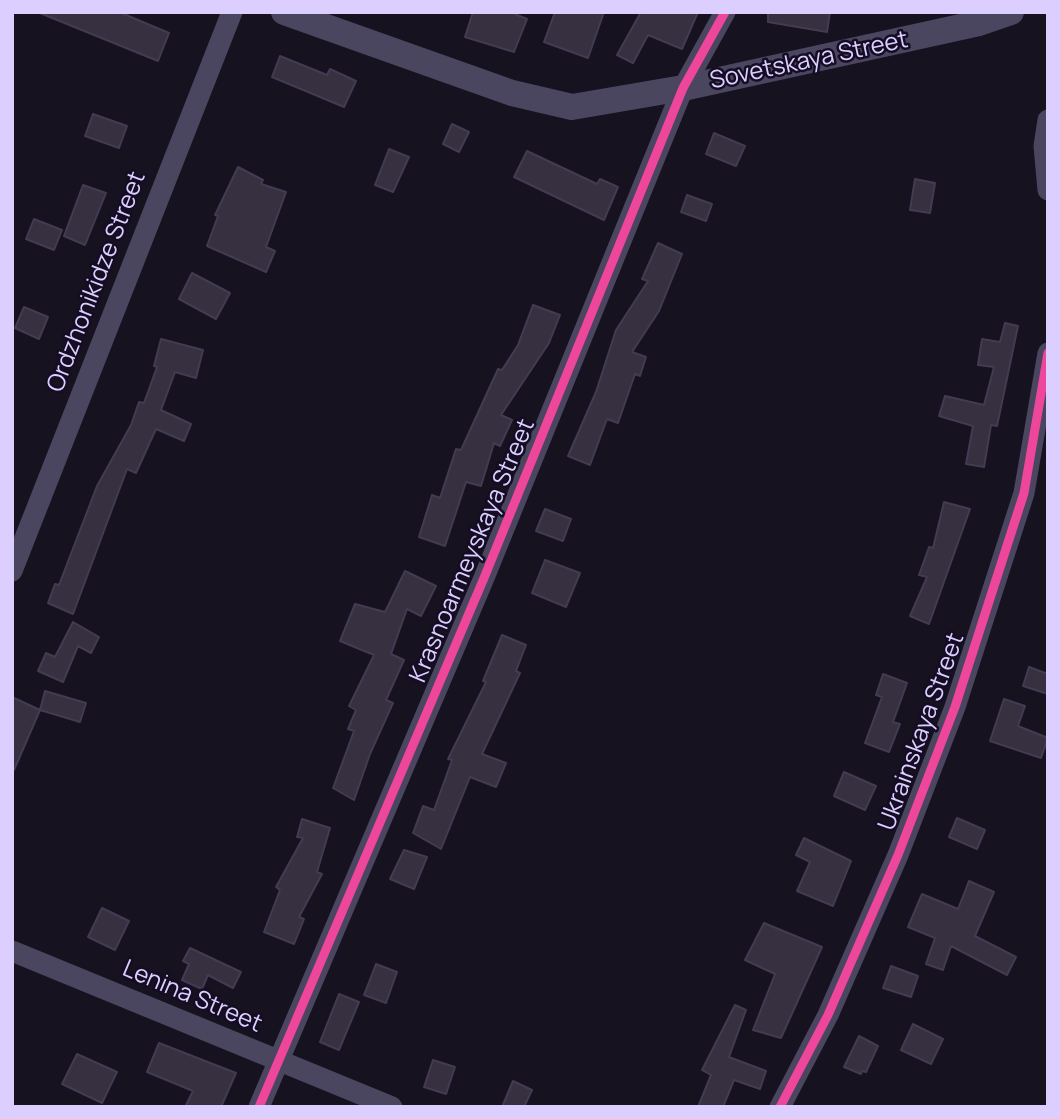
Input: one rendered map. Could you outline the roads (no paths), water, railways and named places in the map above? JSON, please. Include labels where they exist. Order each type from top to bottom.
[{"type":"street","name":"Ordzhonikidze Street","points":[[12,571],[232,12]]},
{"type":"street","name":"Sovetskaya Street","points":[[284,12],[512,93],[572,107],[683,89],[979,23],[1011,12]]},
{"type":"street","name":"Krasnoarmeyskaya Street","points":[[260,1107],[277,1061],[484,578],[683,89],[724,12]]},
{"type":"street","points":[[1048,120],[1044,146],[1048,190]]},
{"type":"street","name":"Ukrainskaya Street","points":[[780,1107],[828,1015],[887,880],[955,707],[1024,493],[1048,353]]},
{"type":"street","name":"Lenina Street","points":[[12,951],[392,1107]]}]
